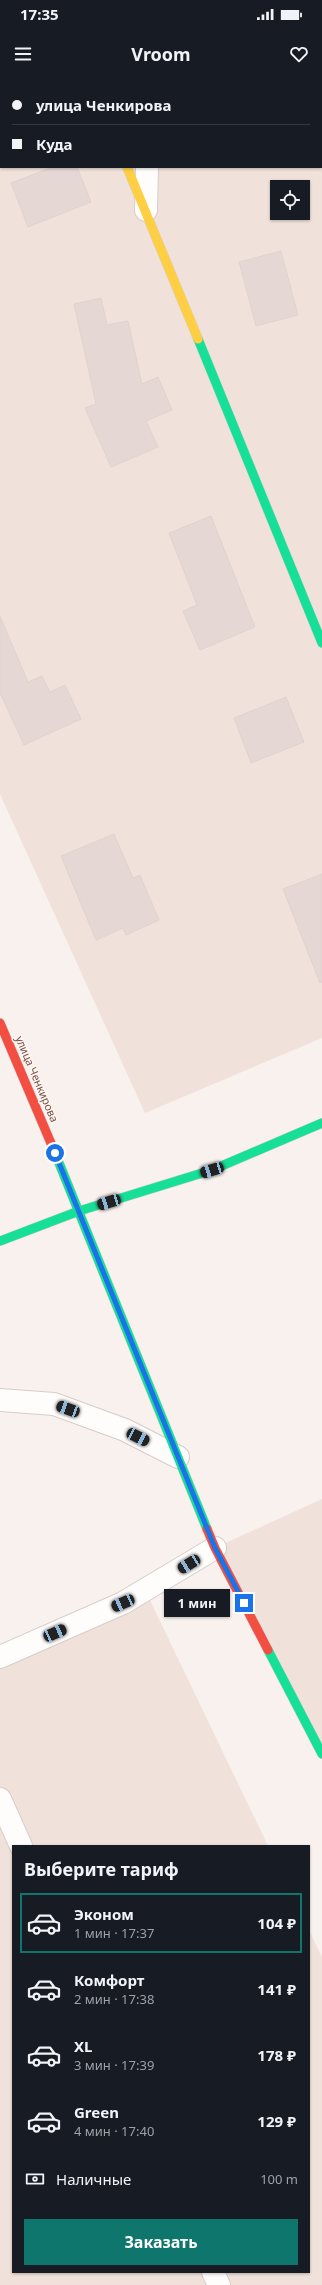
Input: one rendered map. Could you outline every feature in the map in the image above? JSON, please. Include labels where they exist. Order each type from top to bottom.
[{"type":"street","points":[[127,168],[146,210],[322,643]]},
{"type":"street","points":[[146,210],[147,168]]},
{"type":"street","name":"улица Ченкирова","points":[[0,1023],[79,1211],[215,1548],[322,1754]]},
{"type":"street","points":[[0,1241],[79,1211],[212,1170],[322,1123]]},
{"type":"street","points":[[0,1400],[54,1404],[125,1430],[178,1457]]},
{"type":"street","points":[[0,1657],[123,1603],[215,1548]]},
{"type":"street","points":[[0,1799],[21,1845]]},
{"type":"street","points":[[213,2273],[219,2285]]},
{"type":"shaded area","points":[[0,168],[322,168],[322,1038],[145,1113],[0,794]]},
{"type":"shaded area","points":[[322,1499],[322,1760],[219,1546]]},
{"type":"shaded area","points":[[147,1594],[268,1845],[12,1845],[12,2273],[310,2273],[310,1932],[322,1957],[322,2285],[0,2285],[0,1657]]},
{"type":"building","points":[[50,168],[77,168],[91,202],[28,227],[11,183]]},
{"type":"building","points":[[281,251],[298,315],[256,326],[239,262]]},
{"type":"building","points":[[101,298],[107,325],[128,321],[142,384],[158,377],[172,410],[146,421],[158,447],[111,467],[85,408],[96,404],[74,304]]},
{"type":"building","points":[[211,516],[255,627],[200,650],[183,611],[197,605],[169,533]]},
{"type":"building","points":[[0,616],[28,682],[42,676],[50,692],[65,685],[81,719],[24,745],[0,693]]},
{"type":"building","points":[[286,697],[304,742],[251,763],[234,718]]},
{"type":"building","points":[[114,834],[133,878],[140,875],[159,920],[126,935],[123,928],[96,940],[61,856]]},
{"type":"building","points":[[322,874],[322,982],[320,983],[283,889]]},
{"type":"traffic: fast","points":[[198,339],[322,643]]},
{"type":"traffic: fast","points":[[0,1241],[79,1211],[212,1170],[322,1123]]},
{"type":"traffic: fast","points":[[53,1148],[207,1529]]},
{"type":"traffic: fast","points":[[268,1650],[322,1754]]},
{"type":"traffic: slow","points":[[127,168],[198,339]]},
{"type":"traffic: jam","points":[[0,1023],[53,1148]]},
{"type":"traffic: jam","points":[[207,1529],[215,1548],[268,1650]]},
{"type":"route","points":[[55,1153],[215,1548],[244,1603]]}]
